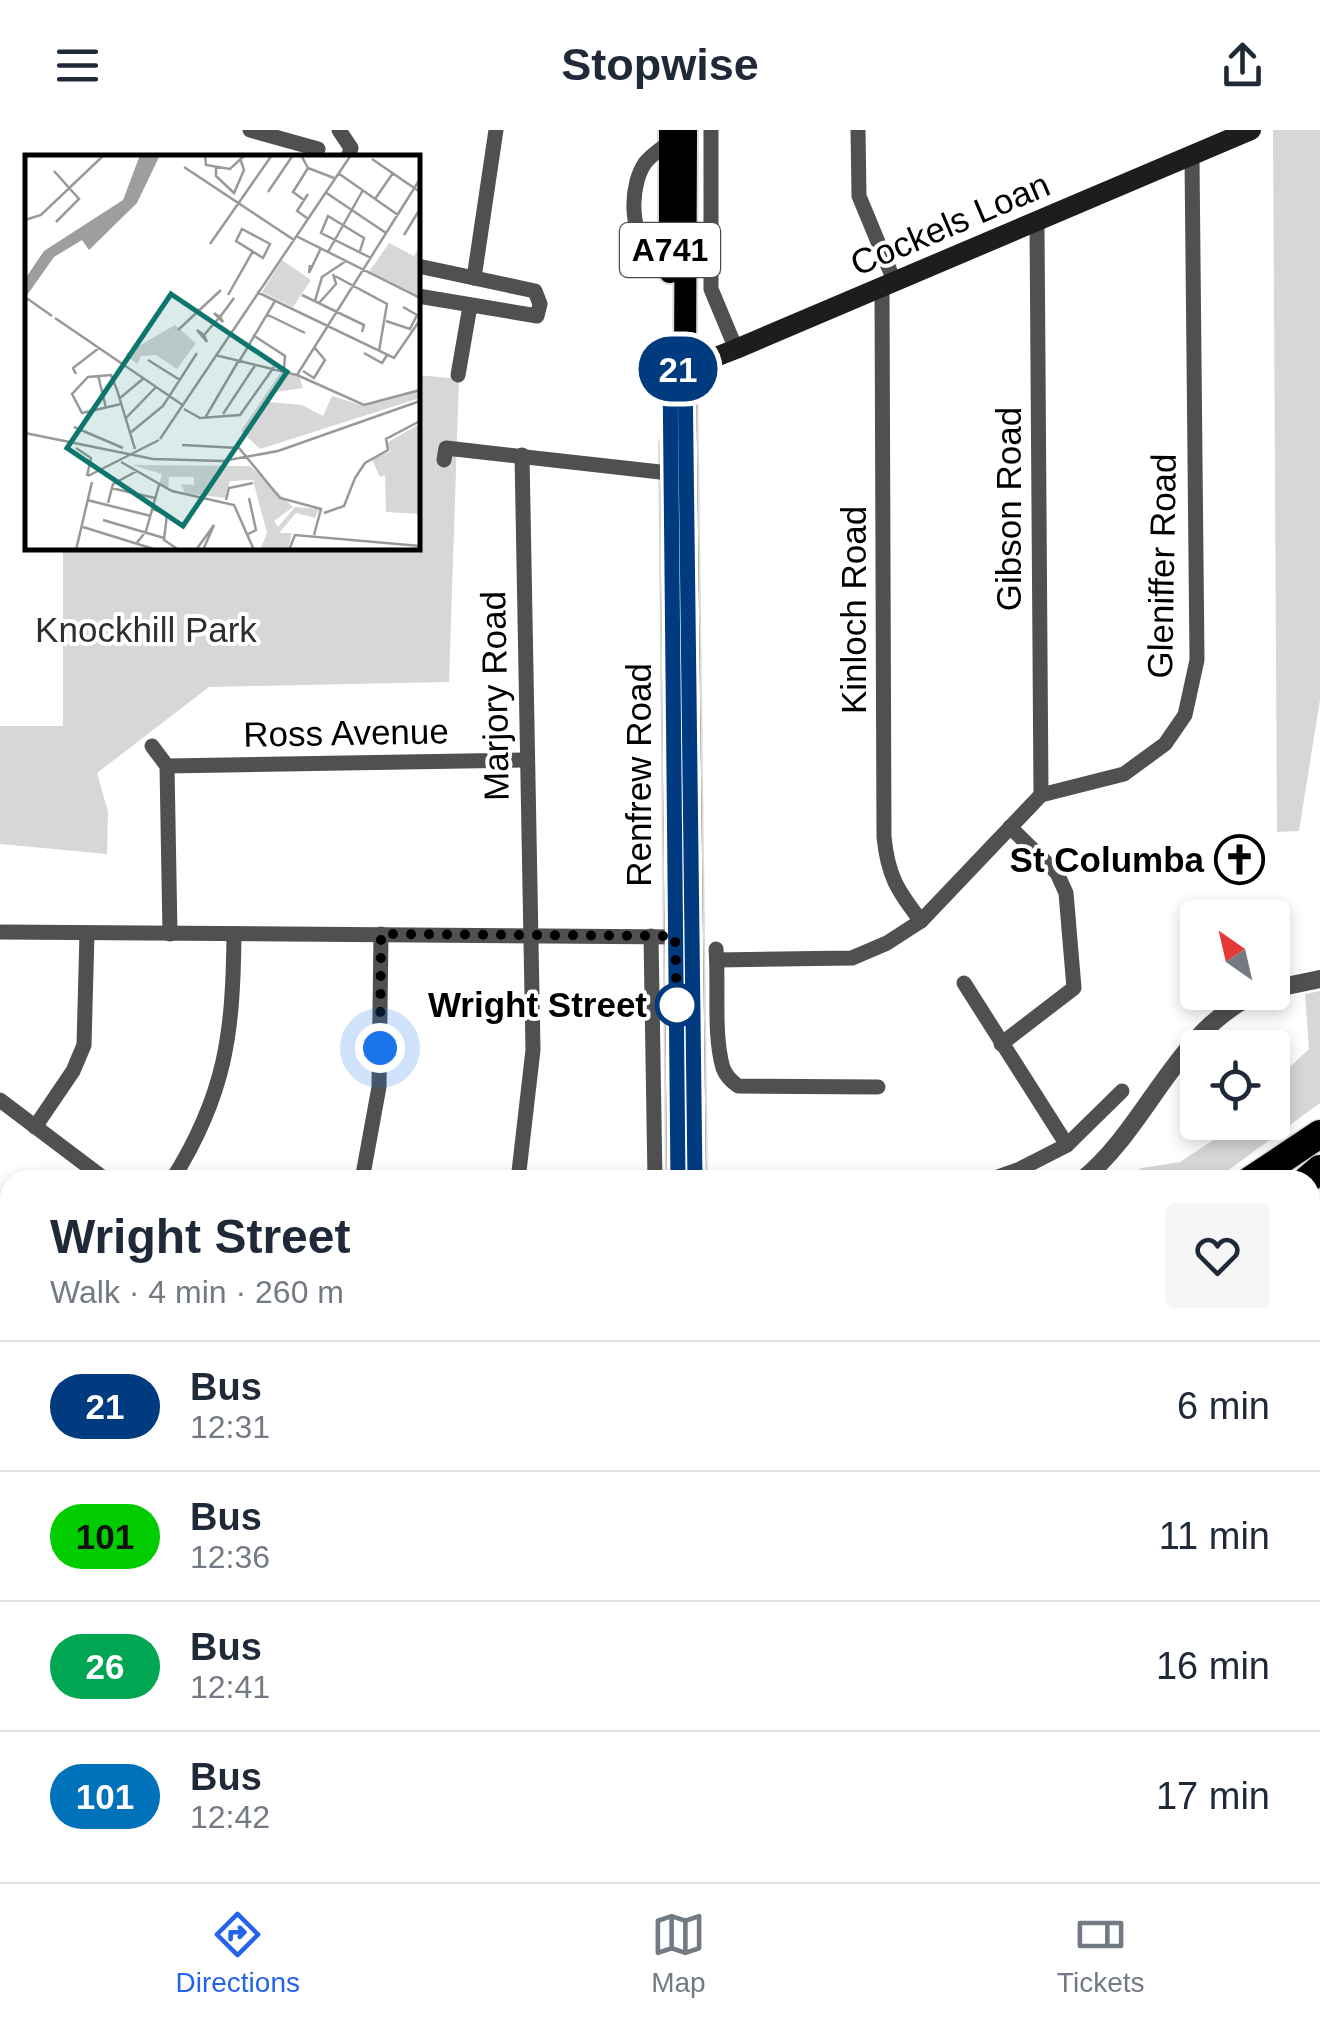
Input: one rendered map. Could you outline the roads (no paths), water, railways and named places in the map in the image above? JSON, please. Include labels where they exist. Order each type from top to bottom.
[{"type":"highway","points":[[1267,1170],[1320,1136]]},
{"type":"highway","points":[[1278,1170],[1320,1136]]},
{"type":"main road","name":"Cockels Loan","points":[[678,369],[888,286],[1251,130]]},
{"type":"main road","name":"A741","points":[[675,134],[670,258],[678,369]]},
{"type":"main road","name":"A741","points":[[675,134],[678,369]]},
{"type":"main road","name":"Renfrew Road","points":[[678,369],[684,937],[695,1170]]},
{"type":"main road","name":"Renfrew Road","points":[[678,1170],[684,937]]},
{"type":"street","points":[[250,130],[317,153],[323,130]]},
{"type":"street","points":[[340,130],[351,148],[349,155]]},
{"type":"street","points":[[458,375],[496,130]]},
{"type":"street","points":[[711,130],[711,288],[736,349]]},
{"type":"street","points":[[858,130],[858,196],[888,286]]},
{"type":"street","points":[[670,258],[649,247],[642,238],[634,209],[638,177],[646,161],[675,134]]},
{"type":"street","name":"Gleniffer Road","points":[[1041,795],[1124,774],[1165,744],[1185,715],[1197,660],[1192,158]]},
{"type":"street","name":"Gibson Road","points":[[1037,222],[1041,795]]},
{"type":"street","points":[[420,266],[535,291],[540,304],[536,316],[420,296]]},
{"type":"street","name":"Kinloch Road","points":[[888,286],[884,837],[887,864],[896,888],[921,920]]},
{"type":"street","points":[[444,460],[446,448],[679,474]]},
{"type":"street","name":"Marjory Road","points":[[519,1170],[533,1050],[522,456]]},
{"type":"street","points":[[152,746],[168,766],[170,934]]},
{"type":"street","name":"Ross Avenue","points":[[168,766],[526,760]]},
{"type":"street","points":[[878,1087],[738,1086],[728,1078],[723,1068],[717,955],[852,958],[887,943],[921,920],[1041,795]]},
{"type":"street","points":[[1001,1044],[1074,988],[1066,892],[1057,874],[1010,827]]},
{"type":"street","points":[[0,932],[684,937]]},
{"type":"street","points":[[35,1127],[73,1071],[84,1046],[87,932]]},
{"type":"street","points":[[178,1170],[208,1116],[222,1074],[230,1032],[234,934]]},
{"type":"street","points":[[364,1170],[379,1086],[381,934]]},
{"type":"street","name":"Renfrew Road","points":[[651,936],[654,1170]]},
{"type":"street","points":[[1290,985],[1320,979]]},
{"type":"street","points":[[964,983],[1067,1145]]},
{"type":"street","points":[[1092,1170],[1120,1142],[1172,1068],[1216,1020],[1232,1010]]},
{"type":"street","points":[[1017,1170],[1067,1145],[1122,1091]]},
{"type":"street","points":[[0,1100],[93,1170]]},
{"type":"place","name":"St Columba","points":[[1239,860]]},
{"type":"place","name":"Wright Street","points":[[677,1005]]},
{"type":"park label","name":"Knockhill Park","points":[[146,630]]}]
